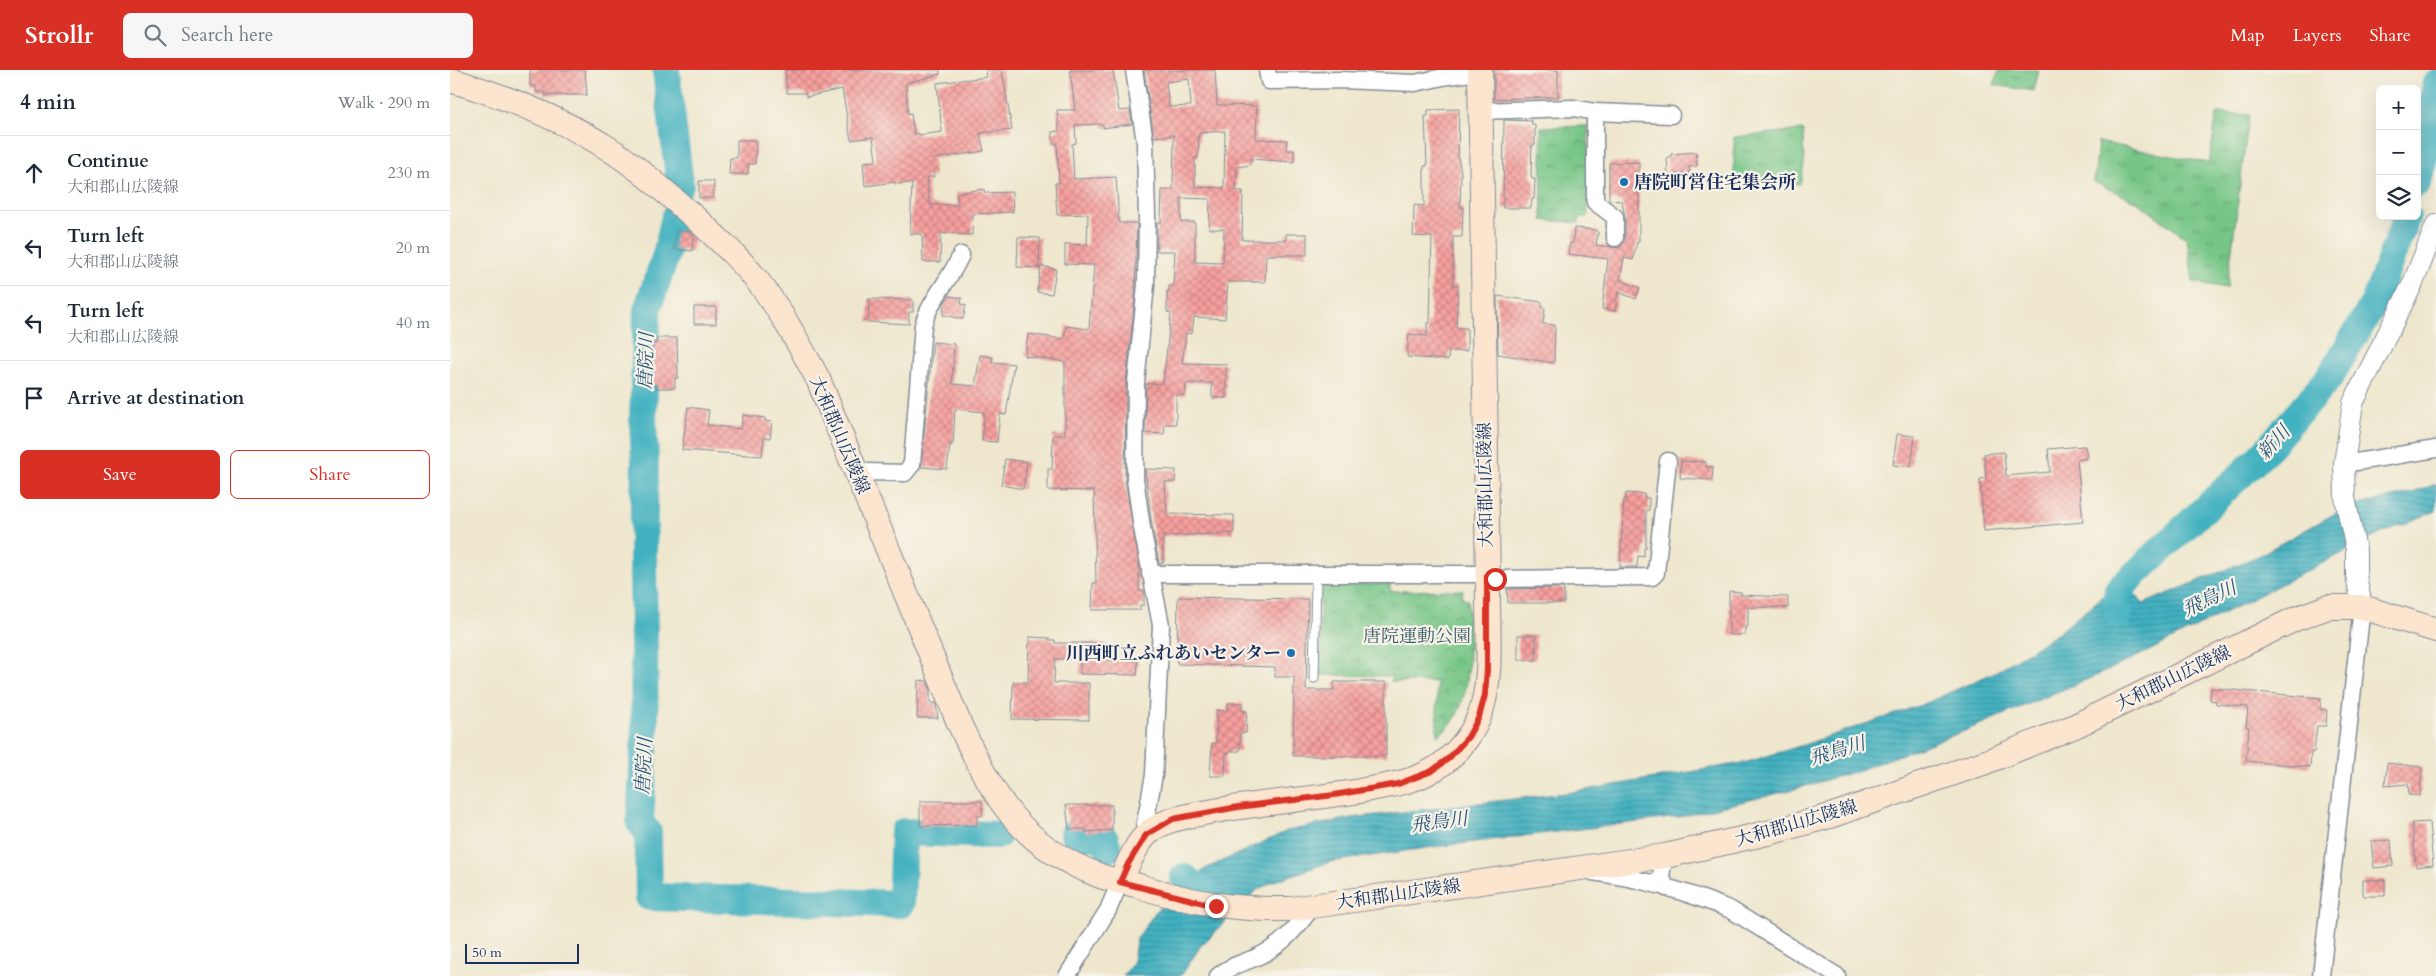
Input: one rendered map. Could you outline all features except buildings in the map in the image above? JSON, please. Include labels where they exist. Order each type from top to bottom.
[{"type":"main road","name":"大和郡山広陵線","points":[[1120,882],[1128,864],[1146,835],[1173,819],[1238,807],[1334,795],[1398,784],[1432,771],[1449,758],[1468,737],[1479,717],[1485,695],[1487,669],[1480,71]]},
{"type":"main road","name":"大和郡山広陵線","points":[[450,80],[513,101],[563,123],[607,148],[665,192],[726,245],[763,288],[790,326],[818,379],[959,723],[980,768],[1001,801],[1017,821],[1046,850],[1098,876],[1216,906],[1249,909],[1302,907],[1577,870],[1665,856],[1772,832],[1830,816],[1986,762],[2075,726],[2295,619],[2328,607],[2362,607],[2436,630]]},
{"type":"street","points":[[1134,70],[1145,142],[1147,218],[1146,285],[1136,383],[1135,479],[1150,574],[1161,625],[1154,775],[1145,822],[1146,835]]},
{"type":"street","points":[[1267,70],[1269,81],[1341,80],[1415,83],[1449,73],[1480,71]]},
{"type":"street","points":[[1481,111],[1573,108],[1595,112],[1671,115]]},
{"type":"street","points":[[1595,112],[1595,202],[1614,217],[1615,238]]},
{"type":"street","points":[[2322,976],[2362,607],[2356,575],[2356,550],[2345,498],[2344,464],[2353,403],[2413,283],[2436,225]]},
{"type":"street","points":[[857,474],[867,472],[904,473],[912,464],[923,325],[926,312],[954,271],[961,255]]},
{"type":"street","points":[[2344,464],[2436,449]]},
{"type":"street","points":[[1150,574],[1487,576],[1495,579],[1652,577],[1656,573],[1668,461]]},
{"type":"street","points":[[1665,856],[1661,875],[1666,888]]},
{"type":"street","points":[[1577,870],[1666,888],[1731,910],[1837,976]]},
{"type":"street","points":[[1067,976],[1100,923],[1120,882]]},
{"type":"street","points":[[1218,976],[1231,966],[1260,955],[1294,932],[1302,907]]},
{"type":"lane","points":[[1314,678],[1316,576]]},
{"type":"green space","points":[[1999,70],[2039,70],[2034,91],[1994,85]]},
{"type":"green space","points":[[2217,113],[2249,115],[2227,288],[2193,282],[2187,239],[2137,202],[2094,182],[2098,142],[2209,163]]},
{"type":"green space","points":[[1588,126],[1588,217],[1580,217],[1579,223],[1542,220],[1541,127]]},
{"type":"green space","points":[[1803,130],[1804,164],[1800,184],[1734,188],[1734,137]]},
{"type":"green space","name":"唐院運動公園","points":[[1390,584],[1390,591],[1463,590],[1462,599],[1468,600],[1469,663],[1464,694],[1452,723],[1437,736],[1437,682],[1392,682],[1391,676],[1320,675],[1320,585]]},
{"type":"water","points":[[2436,484],[2436,511],[2384,532],[2100,674],[1967,730],[1857,771],[1795,789],[1679,817],[1433,847],[1330,862],[1272,882],[1256,891],[1200,947],[1181,976],[1123,976],[1133,963],[1136,940],[1156,911],[1205,869],[1287,831],[1351,818],[1574,792],[1747,762],[1800,746],[1924,704],[1995,672],[2057,634],[2124,579],[2143,604],[2258,556],[2345,508],[2415,492]]},
{"type":"waterway","name":"唐院川","points":[[666,70],[680,185]]},
{"type":"waterway","name":"新川","points":[[2420,175],[2423,165],[2436,83]]},
{"type":"waterway","name":"唐院川","points":[[675,217],[666,255],[647,310],[643,420],[645,460],[643,556],[645,733],[640,823],[648,832],[649,897],[901,904],[904,832],[998,835]]},
{"type":"waterway","name":"新川","points":[[2118,615],[2118,590],[2262,455],[2329,378],[2374,303],[2405,220]]},
{"type":"waterway","name":"唐院川","points":[[1074,834],[1105,839],[1108,849]]},
{"type":"waterway","name":"飛鳥川","points":[[1184,877],[1209,895]]},
{"type":"place","name":"唐院町営住宅集会所","points":[[1624,182]]},
{"type":"place","name":"川西町立ふれあいセンター","points":[[1291,653]]},
{"type":"route","points":[[1216,906],[1120,882],[1128,864],[1146,835],[1173,819],[1238,807],[1334,795],[1398,784],[1432,771],[1449,758],[1468,737],[1479,717],[1485,695],[1487,669],[1487,576],[1495,579]]}]
